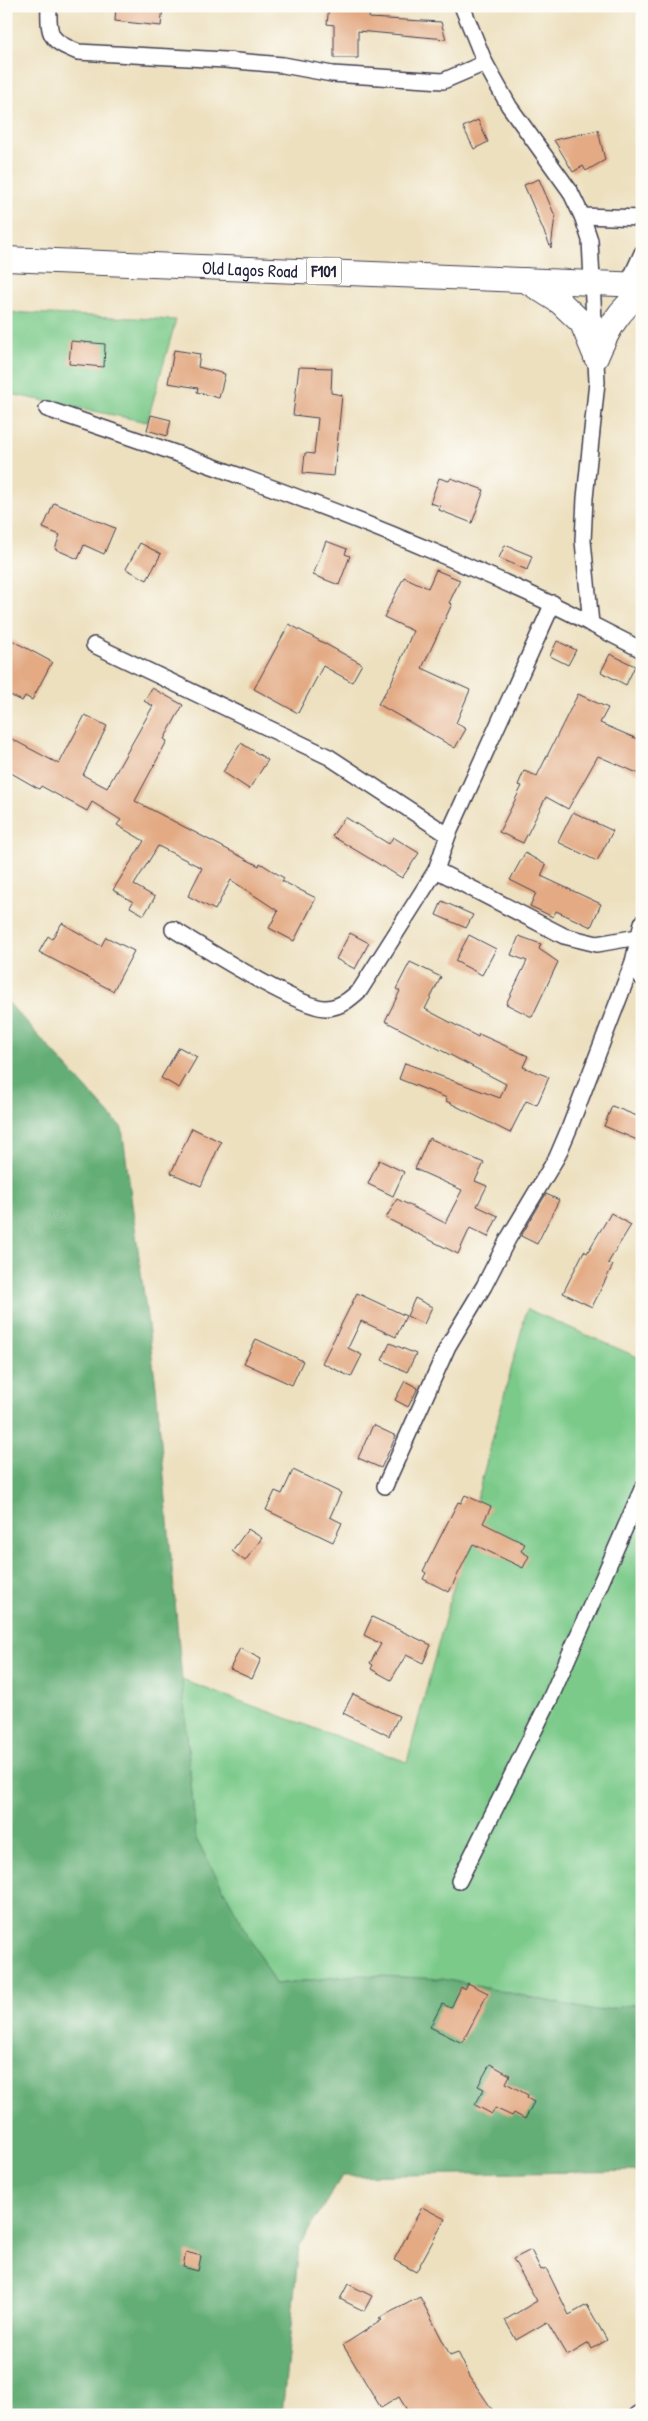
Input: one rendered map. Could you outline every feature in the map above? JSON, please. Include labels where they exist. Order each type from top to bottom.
[{"type":"main road","name":"Old Lagos Road","points":[[6,259],[593,282],[637,288]]},
{"type":"main road","points":[[524,279],[560,302],[582,323],[596,357]]},
{"type":"main road","points":[[596,357],[605,334],[621,314],[637,288]]},
{"type":"street","points":[[49,6],[48,27],[58,44],[78,52],[225,60],[283,66],[332,74],[442,81],[485,63]]},
{"type":"street","points":[[462,6],[485,63],[509,106],[570,191],[582,216],[590,240],[597,382],[585,498],[583,541],[591,624]]},
{"type":"street","points":[[582,216],[642,218]]},
{"type":"street","points":[[637,288],[642,253]]},
{"type":"street","points":[[47,410],[309,502],[387,532],[553,603],[642,650]]},
{"type":"street","points":[[173,929],[230,964],[307,1004],[326,1008],[346,1002],[360,990],[436,870],[448,835],[553,603]]},
{"type":"street","points":[[94,645],[329,757],[448,835]]},
{"type":"street","points":[[436,870],[564,936],[597,944],[640,930]]},
{"type":"street","points":[[384,1486],[448,1346],[557,1157],[633,962],[640,930]]},
{"type":"street","points":[[633,962],[642,978]]},
{"type":"street","points":[[459,1881],[550,1699],[642,1490]]},
{"type":"street","points":[[637,2415],[642,2412]]},
{"type":"green space","points":[[6,312],[176,320],[147,422],[6,393]]},
{"type":"green space","points":[[6,1000],[122,1128],[156,1386],[196,1839],[275,1984],[358,1975],[443,1979],[595,2011],[642,2003],[642,2171],[342,2176],[299,2246],[282,2415],[6,2415]]},
{"type":"green space","points":[[527,1309],[642,1359],[642,2003],[595,2011],[443,1979],[358,1975],[275,1984],[196,1839],[182,1680],[407,1762]]},
{"type":"building","points":[[116,6],[163,6],[161,26],[115,21]]},
{"type":"building","points":[[329,6],[370,6],[369,18],[441,22],[446,39],[358,31],[358,58],[334,58],[334,25],[327,24]]},
{"type":"building","points":[[478,120],[488,142],[474,149],[463,127]]},
{"type":"building","points":[[598,130],[605,160],[586,171],[583,166],[573,172],[554,140]]},
{"type":"building","points":[[539,179],[555,216],[551,248],[524,185]]},
{"type":"building","points":[[71,341],[105,344],[104,367],[69,364]]},
{"type":"building","points":[[174,350],[200,354],[198,367],[225,374],[219,398],[197,392],[198,388],[168,383]]},
{"type":"building","points":[[299,367],[332,368],[331,393],[342,395],[334,476],[303,473],[305,453],[314,454],[318,418],[293,415]]},
{"type":"building","points":[[151,415],[171,420],[167,436],[147,430]]},
{"type":"building","points":[[439,478],[449,481],[451,478],[484,490],[472,523],[439,510],[440,506],[430,503]]},
{"type":"building","points":[[54,503],[115,528],[104,554],[84,545],[78,559],[55,549],[60,535],[43,528]]},
{"type":"building","points":[[326,541],[347,549],[345,554],[350,556],[339,585],[313,575]]},
{"type":"building","points":[[140,543],[161,554],[147,580],[126,569]]},
{"type":"building","points":[[505,545],[532,556],[527,570],[499,558]]},
{"type":"building","points":[[436,570],[460,580],[449,603],[452,604],[422,668],[470,690],[456,723],[466,729],[455,748],[378,704],[391,683],[413,631],[384,617],[404,577],[428,588]]},
{"type":"building","points":[[289,624],[362,664],[352,682],[323,666],[298,713],[254,689]]},
{"type":"building","points":[[6,637],[52,662],[32,700],[25,696],[22,701],[6,693]]},
{"type":"building","points":[[557,641],[576,650],[568,665],[550,656]]},
{"type":"building","points":[[610,654],[635,666],[626,685],[601,672]]},
{"type":"building","points":[[152,688],[183,705],[164,739],[167,741],[135,801],[259,866],[260,863],[284,878],[282,881],[316,898],[294,941],[269,928],[278,911],[231,880],[215,910],[188,896],[202,868],[158,846],[134,885],[155,897],[144,915],[130,907],[133,902],[113,890],[144,841],[117,825],[121,820],[92,802],[87,811],[41,786],[39,789],[6,770],[6,736],[59,764],[85,715],[107,726],[83,775],[107,788],[153,706],[144,701]]},
{"type":"building","points":[[578,694],[608,708],[600,723],[642,741],[642,775],[598,756],[568,809],[546,797],[523,843],[499,832],[522,786],[518,785],[524,771],[537,776]]},
{"type":"building","points":[[241,743],[268,760],[249,789],[223,772]]},
{"type":"building","points":[[573,812],[613,831],[597,861],[558,842]]},
{"type":"building","points":[[345,817],[389,844],[393,837],[419,853],[402,878],[332,836]]},
{"type":"building","points":[[525,853],[546,865],[541,876],[601,904],[591,927],[556,911],[553,917],[530,906],[536,893],[510,880]]},
{"type":"building","points":[[442,901],[473,915],[466,928],[436,915]]},
{"type":"building","points":[[62,923],[101,946],[106,937],[134,951],[113,991],[39,952],[48,936],[52,939]]},
{"type":"building","points":[[350,933],[369,943],[355,969],[336,959]]},
{"type":"building","points":[[469,935],[496,949],[482,975],[455,961]]},
{"type":"building","points":[[519,936],[541,944],[539,949],[558,962],[532,1017],[506,1004],[527,961],[511,955]]},
{"type":"building","points":[[410,962],[441,977],[425,1009],[478,1037],[479,1034],[528,1056],[523,1067],[549,1077],[537,1105],[526,1101],[510,1133],[446,1101],[447,1098],[399,1079],[405,1063],[500,1098],[506,1084],[385,1021],[400,991],[396,989]]},
{"type":"building","points":[[179,1047],[197,1057],[179,1088],[161,1078]]},
{"type":"building","points":[[612,1106],[642,1118],[642,1142],[604,1126]]},
{"type":"building","points":[[192,1128],[221,1142],[201,1186],[171,1173]]},
{"type":"building","points":[[429,1138],[484,1163],[475,1181],[487,1186],[477,1206],[498,1216],[488,1237],[470,1228],[458,1254],[386,1218],[397,1199],[445,1223],[462,1190],[415,1169]]},
{"type":"building","points":[[379,1160],[404,1172],[393,1196],[368,1184]]},
{"type":"building","points":[[546,1194],[559,1200],[537,1244],[521,1236]]},
{"type":"building","points":[[611,1213],[631,1225],[608,1263],[613,1265],[592,1307],[563,1293],[584,1251],[587,1253]]},
{"type":"building","points":[[357,1293],[406,1316],[396,1337],[361,1321],[348,1348],[362,1355],[351,1377],[322,1363]]},
{"type":"building","points":[[415,1298],[432,1307],[424,1324],[407,1316]]},
{"type":"building","points":[[256,1339],[303,1361],[292,1385],[244,1363]]},
{"type":"building","points":[[390,1343],[416,1354],[407,1372],[382,1360]]},
{"type":"building","points":[[405,1381],[418,1388],[408,1407],[395,1400]]},
{"type":"building","points":[[373,1425],[396,1436],[381,1468],[358,1458]]},
{"type":"building","points":[[293,1470],[341,1493],[330,1517],[342,1523],[333,1542],[266,1510],[275,1491],[282,1494]]},
{"type":"building","points":[[465,1495],[491,1507],[483,1523],[525,1544],[521,1551],[529,1556],[523,1568],[473,1544],[449,1592],[423,1579],[426,1573],[423,1571],[458,1502],[461,1503]]},
{"type":"building","points":[[248,1529],[262,1538],[245,1561],[232,1551]]},
{"type":"building","points":[[372,1617],[431,1645],[423,1663],[406,1655],[391,1680],[371,1669],[373,1665],[370,1663],[381,1644],[364,1635]]},
{"type":"building","points":[[240,1648],[261,1659],[252,1679],[230,1669]]},
{"type":"building","points":[[353,1694],[399,1716],[389,1736],[343,1713]]},
{"type":"building","points":[[468,1983],[488,1993],[462,2043],[430,2027],[442,2004],[451,2008],[461,1987],[465,1989]]},
{"type":"building","points":[[490,2064],[510,2075],[506,2083],[528,2095],[527,2098],[534,2102],[525,2119],[514,2113],[512,2116],[495,2108],[492,2114],[475,2105],[484,2089],[478,2086]]},
{"type":"building","points":[[422,2207],[445,2219],[416,2272],[394,2260]]},
{"type":"building","points":[[531,2250],[541,2270],[546,2268],[569,2315],[587,2305],[607,2340],[592,2349],[589,2343],[567,2356],[547,2322],[516,2340],[505,2320],[537,2301],[513,2259]]},
{"type":"building","points":[[186,2252],[201,2256],[198,2271],[183,2267]]},
{"type":"building","points":[[348,2284],[372,2296],[364,2311],[340,2299]]},
{"type":"building","points":[[420,2297],[450,2355],[458,2352],[470,2377],[496,2415],[410,2415],[399,2397],[381,2408],[343,2345],[382,2320],[379,2318]]}]
